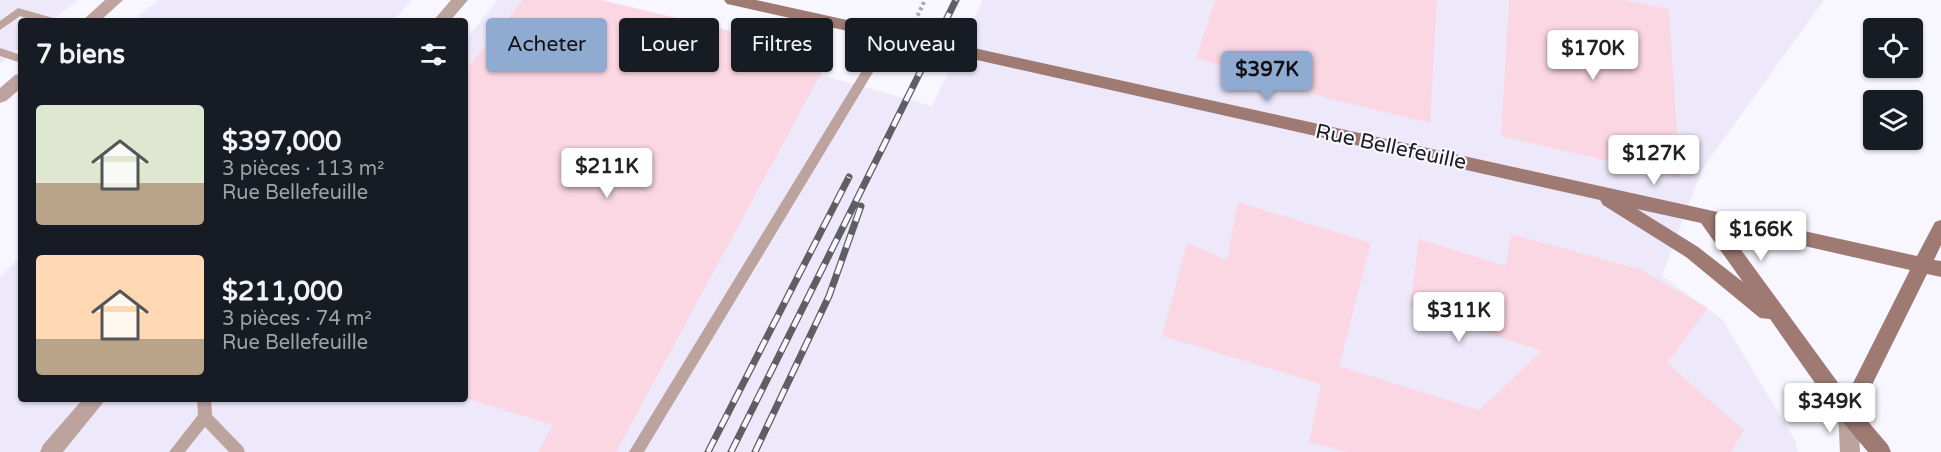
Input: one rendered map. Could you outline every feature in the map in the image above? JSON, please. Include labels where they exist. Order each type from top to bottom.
[{"type":"main road","name":"Rue Bellefeuille","points":[[732,0],[845,26]]},
{"type":"main road","name":"Rue Bellefeuille","points":[[977,55],[1932,267]]},
{"type":"main road","name":"Rue Bellefeuille","points":[[1594,191],[1692,252],[1787,329]]},
{"type":"main road","name":"Rue Bellefeuille","points":[[1706,216],[1848,413],[1881,452]]},
{"type":"main road","points":[[1848,413],[1932,267],[1941,227]]},
{"type":"street","points":[[94,18],[115,0]]},
{"type":"street","points":[[444,18],[460,0]]},
{"type":"street","points":[[0,97],[18,82]]},
{"type":"street","points":[[50,452],[93,402]]},
{"type":"street","points":[[1848,413],[1850,452]]},
{"type":"lane","points":[[0,26],[18,12],[39,18]]},
{"type":"lane","points":[[0,52],[18,58]]},
{"type":"lane","points":[[636,452],[867,72]]},
{"type":"lane","points":[[204,402],[205,417],[238,452]]},
{"type":"lane","points":[[176,452],[205,417]]},
{"type":"path","points":[[916,18],[925,0]]},
{"type":"shaded area","points":[[0,0],[77,0],[56,18],[18,18],[18,49],[0,64]]},
{"type":"shaded area","points":[[158,0],[412,0],[396,18],[137,18]]},
{"type":"shaded area","points":[[498,0],[551,0],[619,19],[619,72],[719,72],[719,47],[731,50],[731,72],[810,72],[932,106],[948,72],[977,72],[977,18],[974,18],[983,0],[1824,0],[1702,169],[1662,276],[1722,319],[1796,442],[1798,452],[0,452],[0,277],[18,259],[18,402],[468,402],[468,36]]},
{"type":"building","points":[[523,0],[601,0],[676,18],[619,18],[619,72],[719,72],[719,28],[731,31],[731,72],[822,72],[616,452],[538,452],[553,425],[468,399],[468,67],[486,45],[486,72],[607,72],[607,18],[508,18]]},
{"type":"building","points":[[1215,0],[1437,0],[1430,123],[1327,98],[1196,58]]},
{"type":"building","points":[[1509,0],[1623,0],[1669,9],[1680,178],[1501,136]]},
{"type":"building","points":[[1238,202],[1371,243],[1339,366],[1479,410],[1542,351],[1410,307],[1419,239],[1506,266],[1511,234],[1639,269],[1708,308],[1667,363],[1744,430],[1731,452],[1347,452],[1309,442],[1321,384],[1162,336],[1187,243],[1227,260]]},
{"type":"railway","points":[[731,452],[956,0]]},
{"type":"railway","points":[[708,452],[849,177]]},
{"type":"railway","points":[[755,452],[829,296],[861,206]]}]
